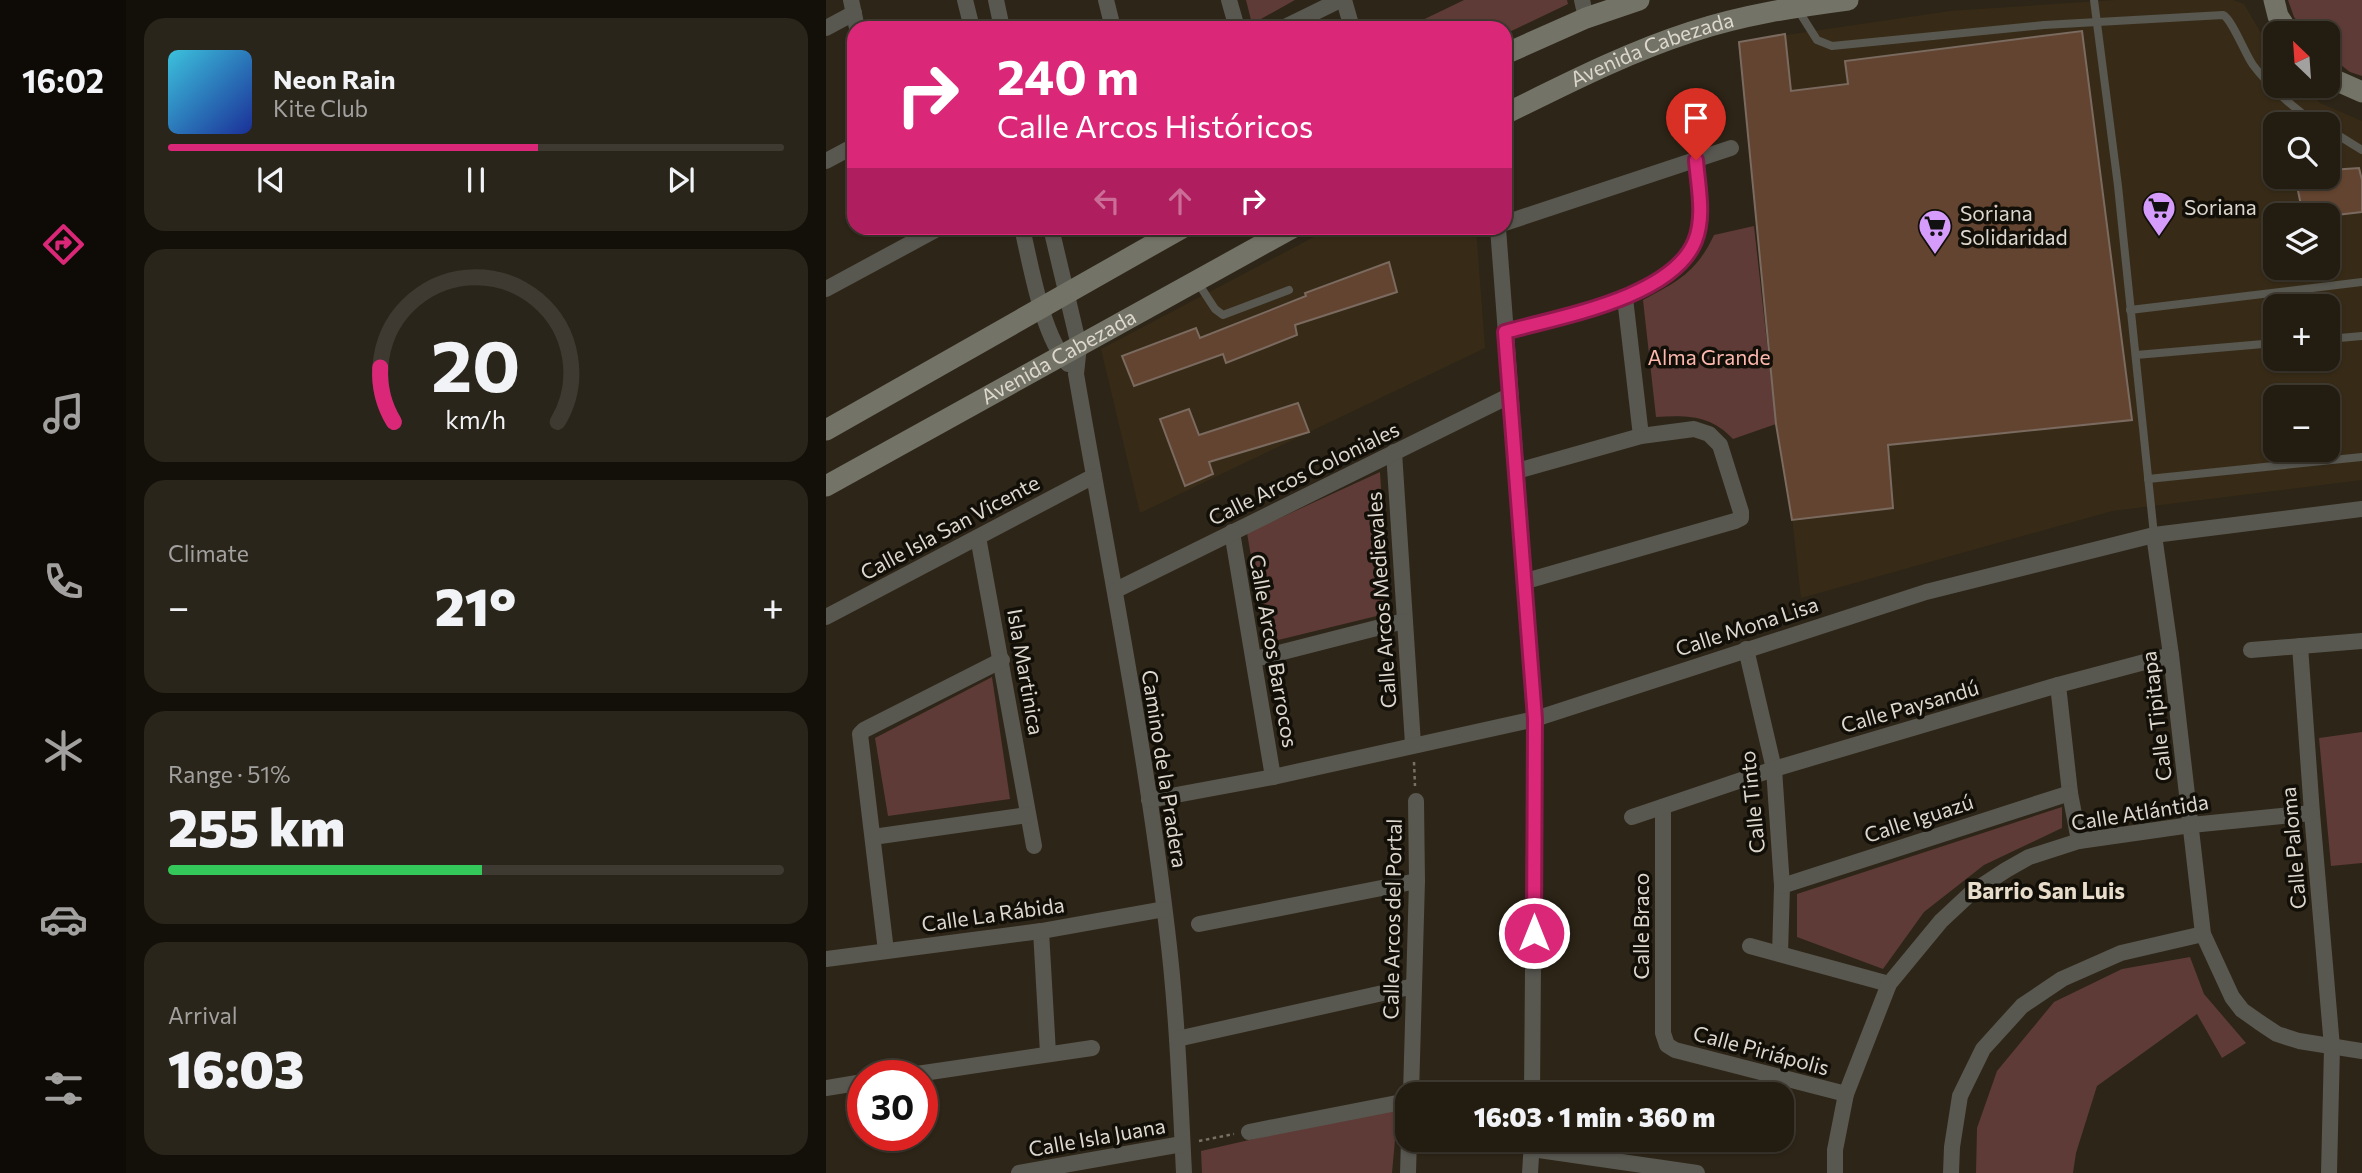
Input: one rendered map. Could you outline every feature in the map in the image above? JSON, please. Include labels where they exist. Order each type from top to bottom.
[{"type":"main road","points":[[1512,50],[1584,9],[1639,0]]},
{"type":"main road","name":"Avenida Cabezada","points":[[1512,111],[1611,62],[1692,32],[1752,16],[1848,0]]},
{"type":"main road","points":[[2274,0],[2282,21]]},
{"type":"main road","points":[[2340,83],[2362,92]]},
{"type":"main road","points":[[826,430],[1164,235]]},
{"type":"main road","name":"Avenida Cabezada","points":[[826,486],[1279,235]]},
{"type":"street","points":[[965,0],[970,21]]},
{"type":"street","points":[[996,0],[1001,21]]},
{"type":"street","points":[[1106,0],[1111,21]]},
{"type":"street","points":[[1229,0],[1235,21]]},
{"type":"street","points":[[1298,21],[1342,0],[1350,21]]},
{"type":"street","points":[[826,27],[854,14]]},
{"type":"street","points":[[1512,221],[1731,148]]},
{"type":"street","points":[[826,161],[847,150]]},
{"type":"street","points":[[1505,332],[1625,298],[1675,268],[1689,253],[1700,221],[1696,160]]},
{"type":"street","points":[[826,289],[910,235]]},
{"type":"street","name":"Camino de la Pradera","points":[[1024,235],[1041,307],[1070,351]]},
{"type":"street","name":"Camino de la Pradera","points":[[1053,235],[1066,292],[1070,351],[1116,590],[1149,800],[1164,909],[1177,1039],[1184,1173]]},
{"type":"street","points":[[1498,235],[1535,719],[1532,1082]]},
{"type":"street","points":[[1625,298],[1641,436]]},
{"type":"street","name":"Calle Arcos Coloniales","points":[[1116,590],[1511,395]]},
{"type":"street","points":[[1517,471],[1641,436],[1694,429],[1709,434],[1720,445],[1741,512],[1741,518],[1526,581]]},
{"type":"street","name":"Calle Arcos Medievales","points":[[1394,452],[1413,744]]},
{"type":"street","name":"Calle Isla San Vicente","points":[[826,617],[1094,476]]},
{"type":"street","name":"Calle Mona Lisa","points":[[1149,800],[1273,777],[1535,719],[1926,592],[2154,535],[2362,509]]},
{"type":"street","name":"Calle Arcos Barrocos","points":[[1232,533],[1273,777]]},
{"type":"street","name":"Calle Tipitapa","points":[[2154,535],[2171,655],[2203,934],[2223,980],[2242,1010],[2277,1034],[2332,1047]]},
{"type":"street","name":"Isla Martinica","points":[[978,537],[1034,846]]},
{"type":"street","points":[[1255,659],[1404,621]]},
{"type":"street","points":[[2251,650],[2362,641]]},
{"type":"street","name":"Calle Paloma","points":[[2300,646],[2332,1047],[2329,1173]]},
{"type":"street","name":"Calle Tinto","points":[[1746,649],[1774,769],[1782,886],[1780,954]]},
{"type":"street","name":"Calle Paysandú","points":[[1632,817],[1774,769],[2058,685],[2171,655]]},
{"type":"street","points":[[886,951],[860,737],[862,733],[1002,660]]},
{"type":"street","points":[[2058,685],[2070,793],[2079,841]]},
{"type":"street","name":"Calle Iguazú","points":[[1782,886],[2070,793]]},
{"type":"street","name":"Calle Arcos del Portal","points":[[1411,1082],[1417,881],[1416,801]]},
{"type":"street","name":"Calle Braco","points":[[1663,807],[1663,1033],[1667,1045]]},
{"type":"street","name":"Calle Atlántida","points":[[1835,1173],[1835,1150],[1846,1094],[1889,984],[1941,921],[1971,893],[2029,857],[2079,841],[2191,825],[2312,813]]},
{"type":"street","points":[[873,837],[1028,815]]},
{"type":"street","points":[[1199,924],[1417,881]]},
{"type":"street","name":"Calle La Rábida","points":[[826,959],[1041,931],[1164,909]]},
{"type":"street","points":[[1041,931],[1048,1054]]},
{"type":"street","points":[[1951,1173],[1959,1097],[1983,1049],[2022,1006],[2062,979],[2121,953],[2203,934]]},
{"type":"street","points":[[1750,946],[1889,984]]},
{"type":"street","points":[[1177,1039],[1414,986]]},
{"type":"street","name":"Calle Piriápolis","points":[[1667,1045],[1675,1050],[1846,1094]]},
{"type":"street","points":[[2332,1047],[2362,1051]]},
{"type":"street","points":[[938,1071],[1092,1048]]},
{"type":"street","points":[[826,1088],[847,1085]]},
{"type":"street","points":[[1249,1132],[1395,1103]]},
{"type":"street","name":"Calle Isla Juana","points":[[1019,1173],[1055,1170],[1182,1144]]},
{"type":"street","points":[[1408,1173],[1409,1152]]},
{"type":"street","points":[[1530,1173],[1531,1152]]},
{"type":"street","points":[[1571,1152],[1660,1170],[1697,1173]]},
{"type":"lane","points":[[2094,0],[2118,186],[2154,535]]},
{"type":"lane","points":[[1796,7],[1817,40],[1832,46],[2097,22],[2225,15],[2254,67],[2303,112]]},
{"type":"lane","points":[[2340,136],[2362,150]]},
{"type":"lane","points":[[1196,280],[1215,309],[1223,315],[1289,290]]},
{"type":"lane","points":[[2130,310],[2362,282]]},
{"type":"lane","points":[[2340,338],[2362,336]]},
{"type":"lane","points":[[2136,355],[2263,344]]},
{"type":"lane","points":[[2148,479],[2362,457]]},
{"type":"path","name":"Calle Arcos del Portal","points":[[1413,744],[1416,801]]},
{"type":"path","points":[[1182,1144],[1249,1132]]},
{"type":"shaded area","points":[[2116,0],[2233,0],[2244,4],[2263,36],[2263,98],[2315,98],[2320,103],[2362,121],[2362,480],[2112,511],[1801,598],[1739,42],[1950,11]]},
{"type":"shaded area","points":[[1318,235],[1477,235],[1485,348],[1140,513],[1101,349]]},
{"type":"green space","points":[[1246,0],[1295,0],[1257,21],[1251,21]]},
{"type":"green space","points":[[1464,0],[1567,0],[1568,4],[1512,31],[1512,21],[1420,21]]},
{"type":"green space","points":[[2288,0],[2362,0],[2362,76],[2350,72],[2340,64],[2340,21],[2297,21]]},
{"type":"green space","name":"Alma Grande","points":[[1754,226],[1776,424],[1733,439],[1716,425],[1698,418],[1656,417],[1643,300],[1685,275],[1700,259],[1714,235]]},
{"type":"green space","points":[[1380,472],[1389,613],[1266,643],[1247,533]]},
{"type":"green space","points":[[992,677],[1010,799],[888,816],[875,738]]},
{"type":"green space","points":[[2362,732],[2362,863],[2331,866],[2319,738]]},
{"type":"green space","points":[[2062,807],[2062,828],[1984,865],[1924,912],[1883,969],[1797,937],[1797,894]]},
{"type":"green space","points":[[2190,957],[2204,994],[2246,1043],[2222,1058],[2197,1014],[2097,1086],[2076,1153],[2073,1173],[1976,1173],[1977,1128],[1997,1071],[2054,1002],[2122,969]]},
{"type":"green space","points":[[1395,1107],[1392,1173],[1202,1173],[1201,1151]]},
{"type":"building","name":"Soriana Solidaridad","points":[[2082,31],[2132,420],[1888,445],[1893,508],[1792,520],[1776,424],[1739,42],[1785,34],[1791,91],[1848,84],[1845,61]]},
{"type":"building","points":[[2359,168],[2362,180],[2362,212],[2340,215],[2340,203],[2301,203],[2298,189],[2340,189],[2340,169]]},
{"type":"building","points":[[1389,262],[1397,292],[1295,325],[1297,335],[1226,363],[1223,354],[1134,386],[1122,356],[1196,328],[1200,338],[1306,296],[1305,293]]},
{"type":"building","points":[[1298,403],[1309,432],[1209,462],[1213,474],[1185,486],[1160,419],[1189,409],[1199,435]]},
{"type":"place","name":"Soriana","points":[[2159,238]]},
{"type":"place","name":"Soriana Solidaridad","points":[[1935,256]]},
{"type":"district","name":"Barrio San Luis","points":[[2046,891]]},
{"type":"route","points":[[1534,933],[1535,719],[1505,332],[1625,298],[1675,268],[1689,253],[1700,221],[1696,160]]}]
